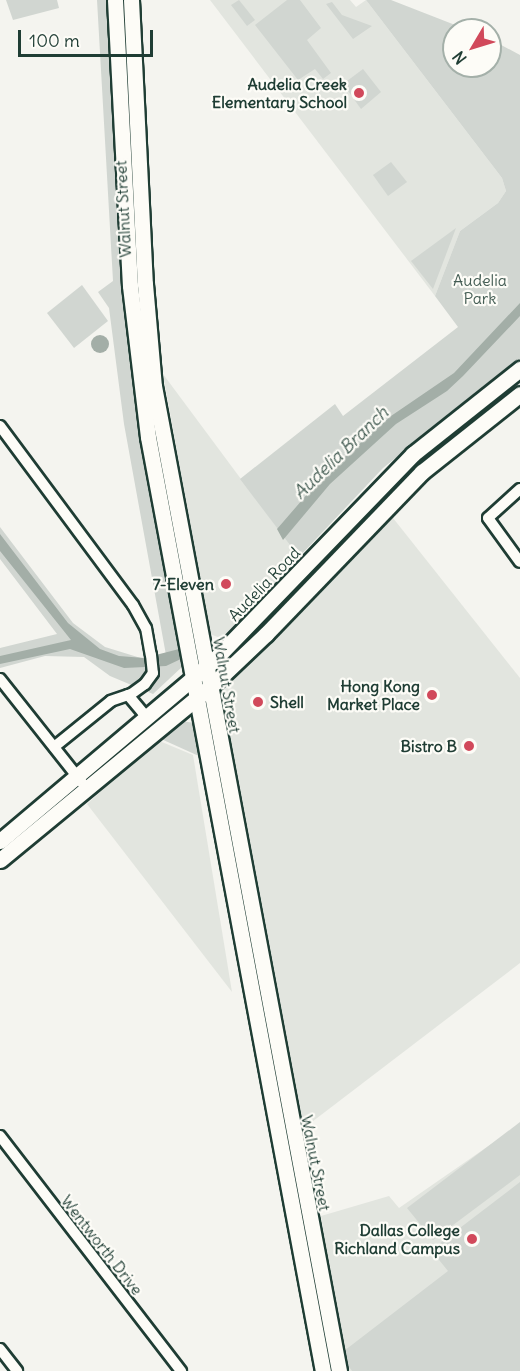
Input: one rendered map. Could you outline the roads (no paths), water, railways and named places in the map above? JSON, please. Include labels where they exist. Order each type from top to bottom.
[{"type":"main road","name":"Walnut Street","points":[[115,0],[136,351],[148,436],[199,673],[209,688],[262,971],[299,1263],[323,1371]]},
{"type":"main road","name":"Walnut Street","points":[[131,0],[145,284],[154,386],[199,673],[196,699],[246,973],[339,1371]]},
{"type":"main road","name":"Audelia Road","points":[[83,784],[147,718],[261,615],[412,454],[520,369]]},
{"type":"main road","name":"Audelia Road","points":[[3,845],[209,688],[267,634],[379,515],[430,465],[520,394]]},
{"type":"main road","points":[[367,502],[379,515]]},
{"type":"main road","points":[[246,973],[262,971]]},
{"type":"main road","points":[[299,1263],[311,1280],[318,1311],[325,1312]]},
{"type":"street","points":[[0,426],[134,605],[146,628],[151,654],[152,669],[145,684],[128,695],[111,701],[52,746]]},
{"type":"street","points":[[520,489],[488,518],[520,562]]},
{"type":"street","points":[[0,679],[83,784]]},
{"type":"street","points":[[128,695],[147,718]]},
{"type":"street","name":"Wentworth Drive","points":[[0,1136],[181,1371]]},
{"type":"street","points":[[0,1349],[17,1371]]},
{"type":"place","name":"Audelia Creek Elementary School","points":[[359,93]]},
{"type":"place","name":"7-Eleven","points":[[226,584]]},
{"type":"place","name":"Hong Kong Market Place","points":[[432,695]]},
{"type":"place","name":"Shell","points":[[258,702]]},
{"type":"place","name":"Bistro B","points":[[469,746]]},
{"type":"place","name":"Dallas College Richland Campus","points":[[472,1239]]},
{"type":"park label","name":"Audelia Park","points":[[480,289]]},
{"type":"water label","name":"Audelia Branch","points":[[341,453]]}]
